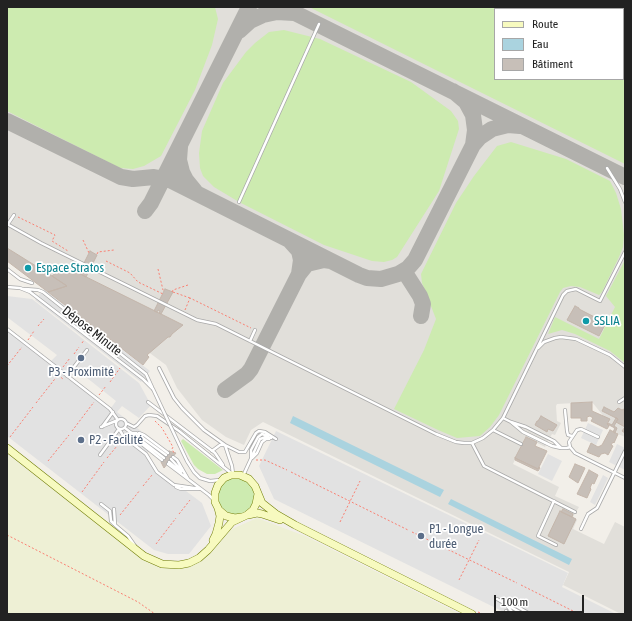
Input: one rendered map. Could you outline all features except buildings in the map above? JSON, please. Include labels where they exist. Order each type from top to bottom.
[{"type":"street","points":[[7,448],[136,548],[144,556],[156,562],[168,565],[184,564],[194,561],[204,554],[232,522],[244,516],[256,506],[258,493]]},
{"type":"street","points":[[136,548],[155,558],[167,561],[183,561],[195,556],[206,548],[216,534],[220,520],[216,505],[216,487],[224,478],[233,475],[243,476],[253,482],[262,503],[295,526],[472,614]]},
{"type":"street","points":[[216,505],[221,512],[229,517],[257,513],[295,526]]},
{"type":"lane","points":[[239,202],[319,24]]},
{"type":"lane","points":[[607,168],[620,189],[625,202]]},
{"type":"lane","points":[[14,214],[7,224],[41,243],[198,320],[216,324],[436,434],[456,442],[472,443],[483,438],[493,430],[502,418],[563,295],[567,291],[576,289],[600,301],[625,253]]},
{"type":"lane","points":[[7,269],[20,279],[32,283]]},
{"type":"lane","name":"Dépose Minute","points":[[7,287],[38,290],[43,292],[146,374],[187,461],[194,472],[202,480],[215,481],[224,478]]},
{"type":"lane","points":[[20,288],[27,290],[143,379],[153,389]]},
{"type":"lane","points":[[7,329],[113,412],[118,420],[116,425],[121,435],[146,454],[157,472],[174,485],[201,489]]},
{"type":"lane","points":[[250,341],[255,330]]},
{"type":"lane","points":[[537,350],[544,342],[561,337],[569,337],[599,349],[625,367]]},
{"type":"lane","points":[[67,376],[87,350]]},
{"type":"lane","points":[[159,368],[174,398],[182,408],[204,430],[225,445],[239,452],[247,451],[257,432],[265,432],[276,440]]},
{"type":"lane","points":[[619,402],[625,398]]},
{"type":"lane","points":[[148,402],[218,456],[224,467]]},
{"type":"lane","points":[[565,410],[568,435],[572,436]]},
{"type":"lane","points":[[113,412],[101,427],[118,420],[124,420],[126,423],[134,427],[138,426],[145,416],[157,416],[233,475]]},
{"type":"lane","points":[[502,418],[526,427],[554,441],[561,448]]},
{"type":"lane","points":[[511,422],[524,432],[552,446],[561,448],[570,447]]},
{"type":"lane","points":[[125,428],[126,423]]},
{"type":"lane","points":[[100,455],[119,429],[125,428],[132,433],[165,456],[144,435],[132,433]]},
{"type":"lane","points":[[598,437],[581,428],[572,436],[570,447],[575,453],[625,478]]},
{"type":"lane","points":[[493,430],[521,444]]},
{"type":"lane","points":[[243,476],[250,460],[251,450],[258,437],[265,434],[276,440]]},
{"type":"lane","points":[[250,460],[257,453],[263,441],[270,439],[276,440]]},
{"type":"lane","points":[[472,443],[484,466],[575,512]]},
{"type":"lane","points":[[212,451],[220,445],[225,445]]},
{"type":"lane","points":[[225,445],[232,466],[233,475]]},
{"type":"lane","points":[[581,529],[588,514],[597,508],[625,451]]},
{"type":"lane","points":[[171,459],[190,481],[209,495],[216,505]]},
{"type":"lane","points":[[171,459],[177,460],[190,481]]},
{"type":"lane","points":[[554,501],[538,536],[556,545]]},
{"type":"lane","points":[[101,504],[110,511],[111,521],[133,541],[136,548]]},
{"type":"lane","points":[[114,509],[116,526]]},
{"type":"lane","points":[[497,599],[523,614]]},
{"type":"lane","points":[[507,605],[512,612],[516,614]]},
{"type":"lane","points":[[507,605],[516,606],[530,614]]},
{"type":"path","points":[[14,214],[55,235],[52,241],[68,251]]},
{"type":"path","points":[[83,240],[89,254]]},
{"type":"path","points":[[97,254],[98,252],[114,250]]},
{"type":"path","points":[[106,261],[130,273],[138,282],[163,294]]},
{"type":"path","points":[[158,269],[164,291]]},
{"type":"path","points":[[188,285],[173,290],[172,292],[190,298],[255,330]]},
{"type":"path","points":[[183,313],[190,298]]},
{"type":"path","points":[[38,326],[44,319]]},
{"type":"path","points":[[26,342],[34,331]]},
{"type":"path","points":[[7,366],[23,345]]},
{"type":"path","points":[[74,354],[79,347]]},
{"type":"path","points":[[62,369],[70,358]]},
{"type":"path","points":[[110,382],[120,368]]},
{"type":"path","points":[[36,403],[59,373]]},
{"type":"path","points":[[58,375],[63,379]]},
{"type":"path","points":[[98,397],[106,386]]},
{"type":"path","points":[[72,431],[95,400]]},
{"type":"path","points":[[10,436],[33,407]]},
{"type":"path","points":[[149,415],[162,428],[171,459]]},
{"type":"path","points":[[48,461],[69,434]]},
{"type":"path","points":[[107,458],[122,439]]},
{"type":"path","points":[[255,460],[265,460],[287,470]]},
{"type":"path","points":[[82,492],[104,462]]},
{"type":"path","points":[[143,486],[154,472]]},
{"type":"path","points":[[291,472],[408,530]]},
{"type":"path","points":[[340,522],[360,481]]},
{"type":"path","points":[[120,515],[140,490]]},
{"type":"path","points":[[179,514],[190,500]]},
{"type":"path","points":[[156,544],[176,518]]},
{"type":"path","points":[[412,532],[517,583]]},
{"type":"path","points":[[7,535],[138,602],[155,614]]},
{"type":"path","points":[[459,580],[479,540]]},
{"type":"path","points":[[521,585],[579,614]]},
{"type":"shaded area","points":[[7,7],[625,7],[625,437],[618,434],[592,402],[557,404],[557,421],[561,423],[555,435],[552,434],[545,447],[526,437],[513,464],[559,487],[555,496],[579,507],[573,517],[577,520],[573,529],[604,544],[615,522],[625,527],[625,614],[621,614],[563,585],[569,572],[263,422],[251,430],[244,445],[226,437],[202,420],[177,388],[166,365],[7,248]]},
{"type":"shaded area","points":[[44,289],[150,371],[141,382],[35,300]]},
{"type":"shaded area","name":"P2 - Facilité","points":[[7,296],[32,299],[139,383],[151,405],[139,418],[122,406],[117,412],[156,443],[147,453],[158,470],[202,503],[211,526],[189,554],[168,554],[154,550],[7,436],[7,327],[51,361],[57,355],[7,317]],"holes":[[[77,370],[116,401],[111,408],[71,377]]]},
{"type":"shaded area","points":[[588,423],[603,430],[596,445],[581,438]]},
{"type":"shaded area","name":"P1 - Longue durée","points":[[276,431],[568,573],[562,587],[616,614],[508,614],[274,499],[259,466]]},
{"type":"shaded area","points":[[617,444],[625,448],[625,470],[609,462]]},
{"type":"shaded area","points":[[548,454],[562,461],[552,481],[538,474]]},
{"type":"shaded area","points":[[603,475],[608,478],[595,505],[590,502]]},
{"type":"green space","points":[[7,7],[215,7],[218,19],[212,45],[195,90],[161,156],[144,166],[133,169],[120,168],[7,111]]},
{"type":"green space","points":[[309,7],[625,7],[625,164]]},
{"type":"green space","points":[[284,30],[320,39],[411,82],[451,111],[458,121],[459,129],[439,191],[397,257],[392,260],[384,262],[372,261],[324,245],[239,202],[214,187],[203,176],[200,168],[199,153],[202,131],[223,83],[246,52],[255,43],[269,32]]},
{"type":"green space","points":[[511,142],[566,159],[610,181],[621,209],[624,235],[623,247],[602,292],[599,295],[580,287],[571,286],[563,288],[499,415],[490,427],[480,436],[457,438],[394,409],[424,350],[436,319],[422,283],[421,274],[456,203],[474,176],[497,146]]},
{"type":"green space","points":[[625,260],[625,363],[610,351],[575,334],[562,330],[548,334],[555,317],[599,339],[615,307],[606,296]]},
{"type":"green space","points":[[183,439],[223,470],[215,474],[207,474],[198,469],[194,465],[181,441]]},
{"type":"green space","points":[[7,454],[135,553],[158,567],[179,569],[202,560],[230,530],[257,518],[305,536],[460,614],[7,614]]},
{"type":"green space","points":[[240,478],[249,483],[253,489],[253,503],[249,509],[240,514],[232,514],[223,509],[219,503],[218,492],[223,483],[229,479]]},
{"type":"water","points":[[293,416],[444,490],[440,497],[290,423]]},
{"type":"water","points":[[451,499],[572,559],[569,565],[448,504]]},
{"type":"taxiway","points":[[145,211],[151,203],[249,7]]},
{"type":"taxiway","points":[[283,7],[625,177]]},
{"type":"taxiway","points":[[239,31],[250,21],[263,15],[277,12],[294,13]]},
{"type":"taxiway","points":[[7,121],[121,177],[133,179],[154,177],[170,180],[359,275],[367,278],[381,279],[398,274],[408,268],[415,260],[473,145],[475,130],[473,115],[466,102],[453,91]]},
{"type":"taxiway","points":[[473,145],[480,137],[492,129],[508,125],[520,126]]},
{"type":"taxiway","points":[[180,147],[179,160],[182,172],[186,180],[195,191]]},
{"type":"taxiway","points":[[290,241],[299,251],[301,260],[299,274],[307,264],[324,260],[331,261]]},
{"type":"taxiway","points":[[404,271],[420,296],[423,304],[421,316]]},
{"type":"taxiway","points":[[225,390],[247,374],[251,369],[299,274]]},
{"type":"place","name":"Espace Stratos","points":[[28,268]]},
{"type":"place","name":"SSLIA","points":[[586,321]]},
{"type":"place","name":"P3 - Proximité","points":[[81,358]]},
{"type":"place","name":"P2 - Facilité","points":[[81,440]]},
{"type":"place","name":"P1 - Longue durée","points":[[421,536]]}]
